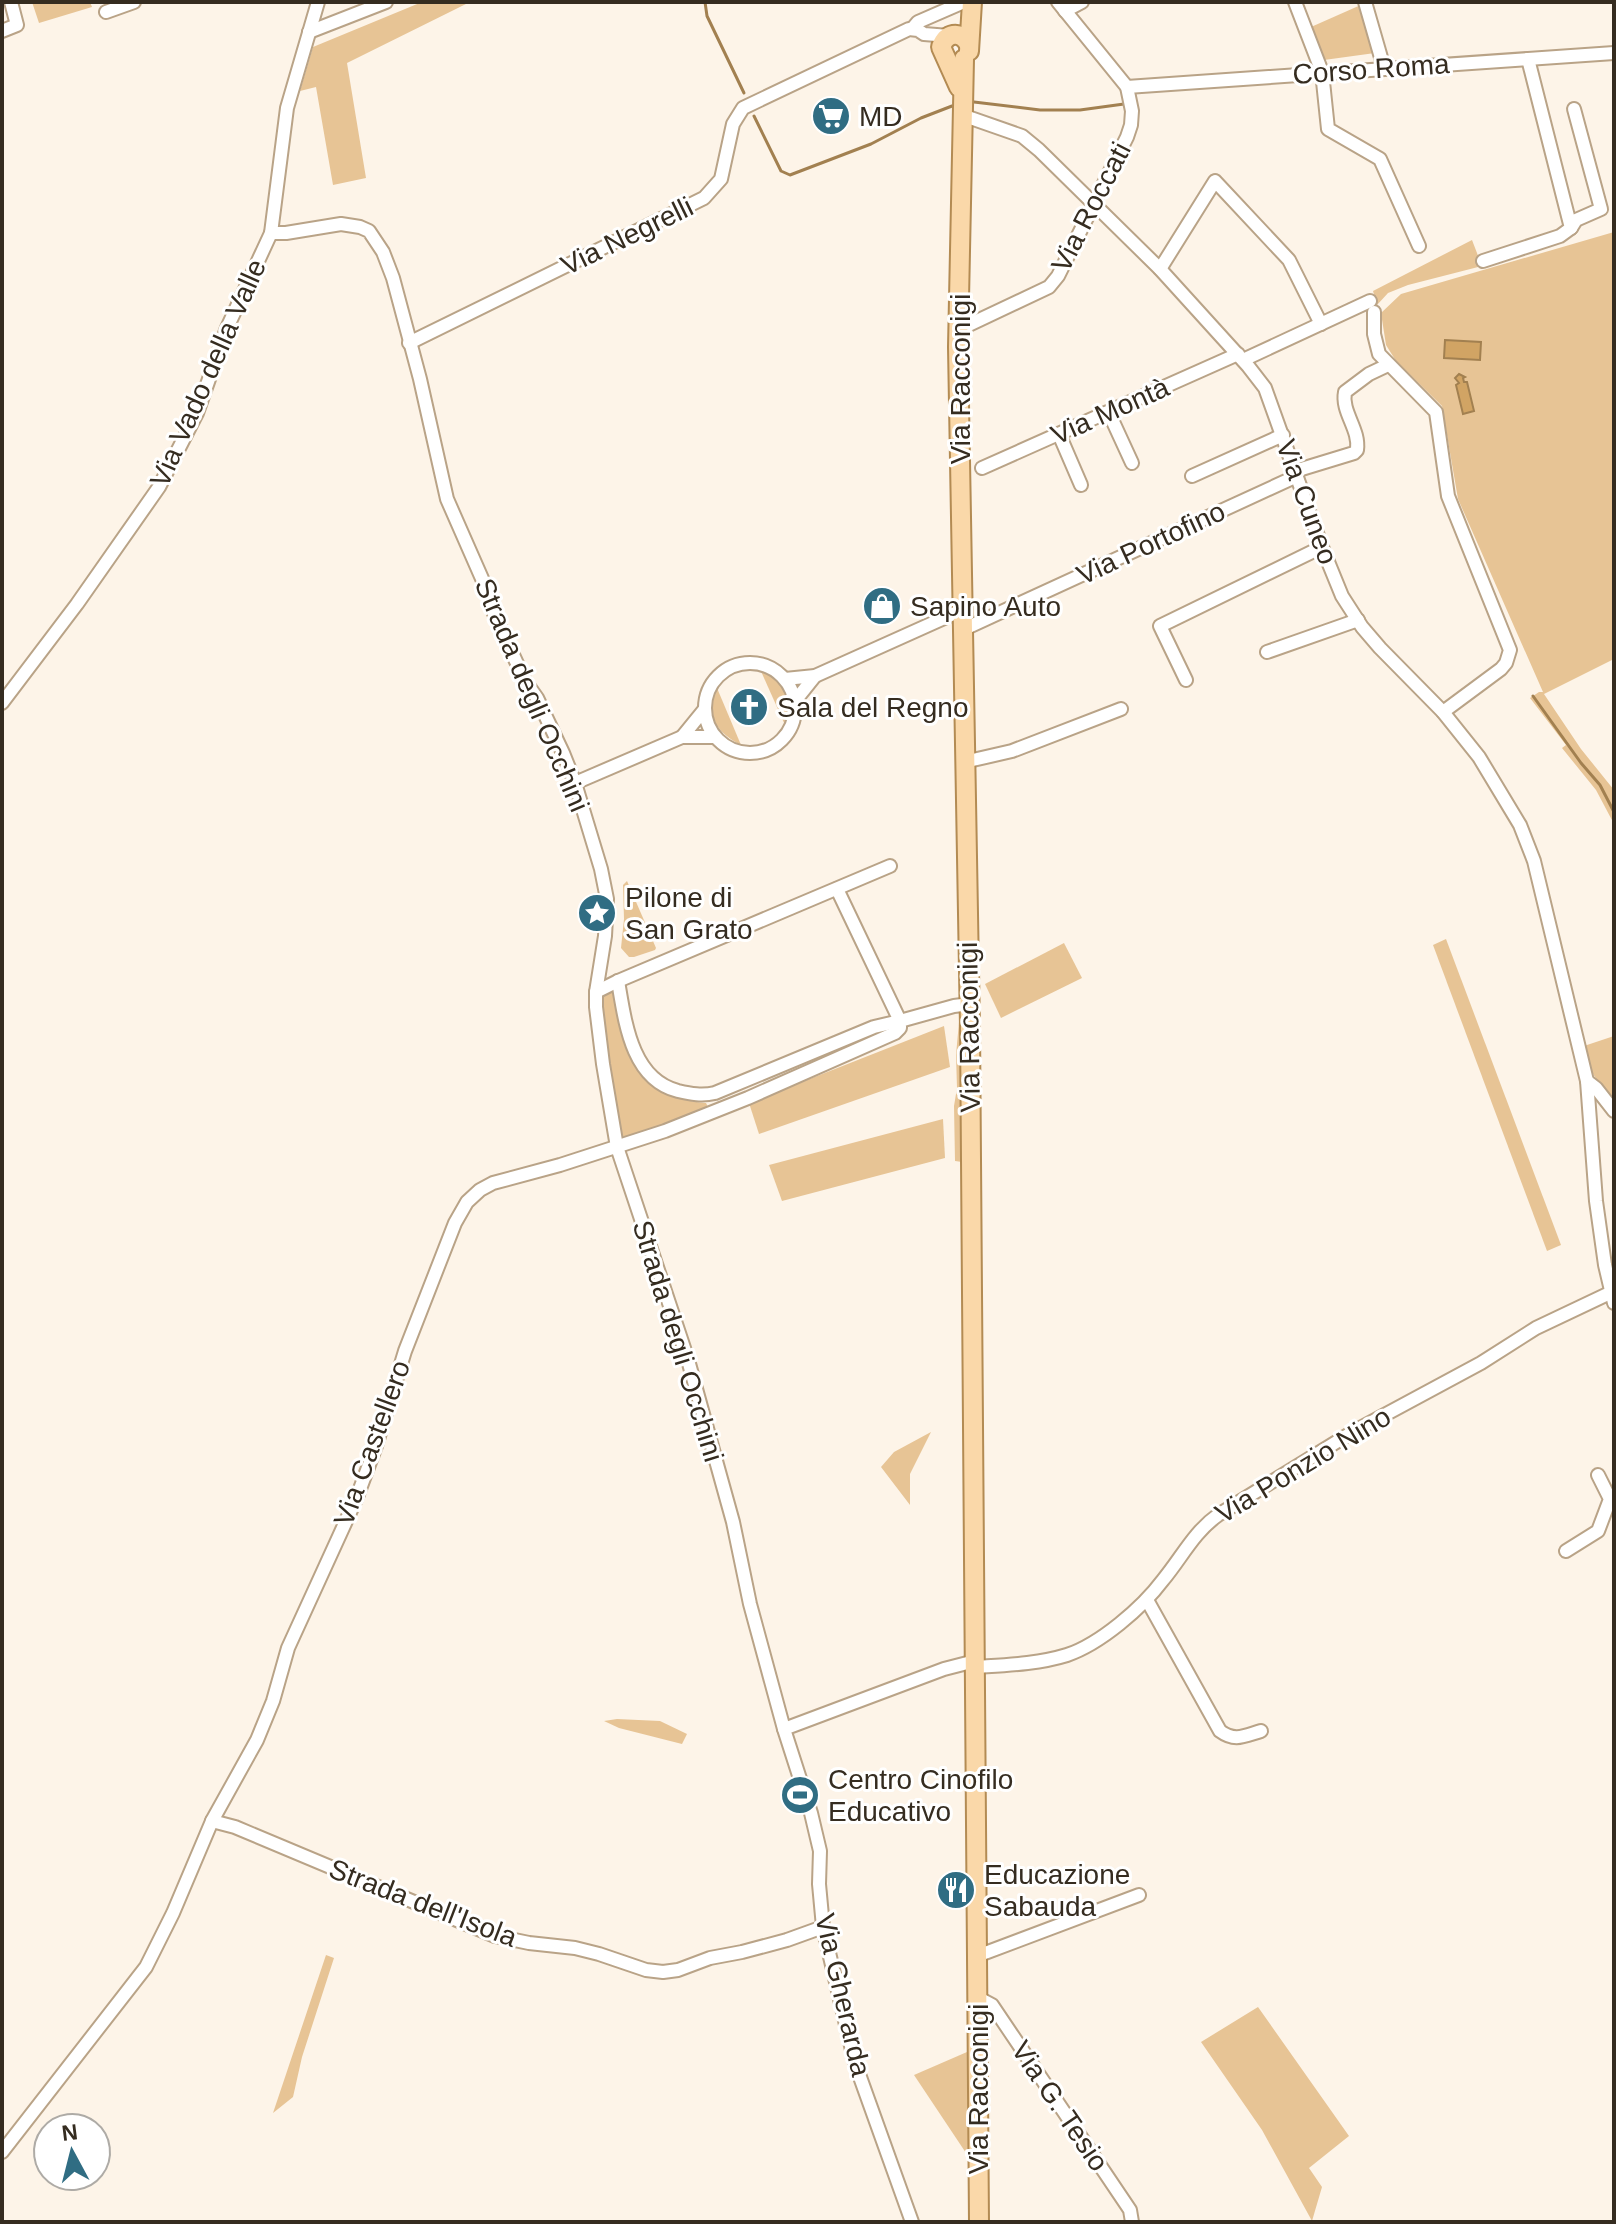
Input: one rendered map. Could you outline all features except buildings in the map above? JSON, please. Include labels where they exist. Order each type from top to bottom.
[{"type":"main road","name":"Via Racconigi","points":[[969,5],[954,47],[962,106],[958,330],[970,1004],[979,2222]]},
{"type":"street","points":[[2,31],[17,25],[11,2]]},
{"type":"street","points":[[106,12],[134,2]]},
{"type":"street","name":"Via Vado della Valle","points":[[2,703],[77,604],[159,487],[197,413],[227,328],[271,233],[287,108],[318,2]]},
{"type":"street","points":[[309,32],[386,2]]},
{"type":"street","points":[[1082,2],[1062,7],[1127,87]]},
{"type":"street","points":[[1295,2],[1322,72],[1328,129],[1380,159],[1419,246]]},
{"type":"street","points":[[1365,2],[1384,68]]},
{"type":"street","points":[[918,31],[918,22],[969,5]]},
{"type":"street","name":"Via Negrelli","points":[[409,343],[697,202],[721,179],[733,124],[743,108],[918,31],[954,47]]},
{"type":"street","name":"Corso Roma","points":[[1127,87],[1614,53]]},
{"type":"street","points":[[1528,59],[1571,228]]},
{"type":"street","name":"Via Roccati","points":[[958,330],[1049,287],[1058,276],[1127,137],[1131,125],[1131,100],[1127,87]]},
{"type":"street","name":"Via Cuneo","points":[[962,106],[1022,136],[1039,150],[1160,269],[1265,388],[1342,596],[1380,648],[1443,712],[1479,757],[1520,825],[1543,894],[1587,1081],[1596,1201],[1613,1295]]},
{"type":"street","points":[[1574,109],[1601,209]]},
{"type":"street","points":[[1160,269],[1215,181],[1289,260],[1321,324]]},
{"type":"street","points":[[1483,261],[1560,236],[1576,220],[1614,204]]},
{"type":"street","name":"Strada degli Occhini","points":[[271,233],[341,224],[360,227],[369,231],[383,252],[420,379],[447,499],[487,590],[492,609],[575,783],[607,899],[596,992],[603,1064],[617,1147],[688,1360],[733,1522],[750,1604],[784,1729]]},
{"type":"street","name":"Via Montà","points":[[982,468],[1240,357],[1372,307],[1376,344],[1388,365]]},
{"type":"street","points":[[1388,365],[1436,412],[1448,496],[1510,650],[1501,669],[1443,712]]},
{"type":"street","name":"Via Portofino","points":[[962,630],[1296,474],[1354,453],[1358,439],[1344,400],[1345,392],[1369,374],[1388,365]]},
{"type":"street","points":[[1109,413],[1132,463]]},
{"type":"street","points":[[1059,434],[1081,485]]},
{"type":"street","points":[[1192,476],[1283,435]]},
{"type":"street","points":[[1186,680],[1160,626],[1322,547]]},
{"type":"street","points":[[785,679],[815,676],[962,610]]},
{"type":"street","points":[[1267,652],[1358,620]]},
{"type":"street","points":[[752,662],[775,670],[785,679],[795,701],[790,729],[781,741],[754,753],[726,747],[709,729],[704,710],[705,698],[717,676],[727,668],[752,662]]},
{"type":"street","points":[[795,701],[815,676]]},
{"type":"street","points":[[964,762],[1012,751],[1121,709]]},
{"type":"street","points":[[682,737],[704,710]]},
{"type":"street","points":[[575,783],[682,737],[715,737]]},
{"type":"street","points":[[596,992],[890,866]]},
{"type":"street","points":[[618,981],[627,1030],[641,1063],[657,1082],[669,1089],[703,1096],[874,1027],[900,1021],[837,889]]},
{"type":"street","name":"Via Castellero","points":[[2,2152],[146,1967],[173,1913],[212,1821],[257,1740],[297,1625],[357,1497],[405,1351],[444,1250],[467,1202],[493,1183],[617,1147],[734,1103],[884,1039],[900,1028],[900,1021],[970,1004]]},
{"type":"street","points":[[1587,1081],[1614,1111]]},
{"type":"street","name":"Via Ponzio Nino","points":[[976,1664],[1025,1663],[1069,1654],[1097,1639],[1147,1600],[1200,1529],[1218,1515],[1351,1433],[1481,1363],[1536,1328],[1613,1295]]},
{"type":"street","points":[[1566,1551],[1598,1531],[1612,1498],[1598,1475]]},
{"type":"street","points":[[1147,1600],[1220,1731],[1229,1737],[1261,1731]]},
{"type":"street","points":[[784,1729],[944,1669],[976,1664]]},
{"type":"street","name":"Via Gherarda","points":[[784,1729],[820,1851],[823,1927],[855,2063],[912,2222]]},
{"type":"street","name":"Strada dell'Isola","points":[[212,1821],[235,1827],[495,1936],[575,1948],[646,1970],[678,1970],[710,1958],[742,1952],[823,1927]]},
{"type":"street","points":[[977,1956],[1139,1895]]},
{"type":"street","name":"Via G. Tesio","points":[[977,1997],[992,2005],[1130,2210],[1132,2222]]},
{"type":"shaded area","points":[[32,2],[90,2],[92,7],[39,23]]},
{"type":"shaded area","points":[[422,2],[470,2],[347,63],[366,178],[333,185],[316,87],[300,91],[313,47]]},
{"type":"shaded area","points":[[1363,4],[1375,53],[1324,60],[1311,27]]},
{"type":"shaded area","points":[[1614,232],[1614,659],[1544,694],[1581,749],[1614,790],[1614,824],[1596,790],[1562,748],[1566,745],[1530,698],[1543,692],[1458,499],[1442,406],[1396,361],[1386,345],[1381,313],[1401,294]]},
{"type":"shaded area","points":[[1472,240],[1482,266],[1408,285],[1388,293],[1377,305],[1373,291]]},
{"type":"shaded area","points":[[1445,340],[1481,342],[1480,360],[1444,358]]},
{"type":"shaded area","points":[[1459,374],[1465,377],[1474,411],[1463,414],[1456,385],[1459,383],[1455,378]]},
{"type":"shaded area","points":[[760,669],[777,677],[787,690],[790,707],[785,725]]},
{"type":"shaded area","points":[[717,688],[741,745],[725,735],[715,722],[711,706]]},
{"type":"shaded area","points":[[627,881],[656,948],[634,957],[629,957],[621,948],[623,885]]},
{"type":"shaded area","points":[[1446,939],[1561,1245],[1547,1251],[1433,945]]},
{"type":"shaded area","points":[[1064,943],[1082,978],[1001,1018],[985,984]]},
{"type":"shaded area","points":[[614,988],[622,1031],[636,1066],[647,1080],[662,1091],[681,1099],[706,1103],[709,1109],[626,1140],[620,1132],[600,1013],[601,995]]},
{"type":"shaded area","points":[[963,1019],[962,1162],[955,1161],[954,1106],[959,1022]]},
{"type":"shaded area","points":[[944,1026],[950,1067],[759,1134],[749,1103]]},
{"type":"shaded area","points":[[1614,1036],[1614,1106],[1593,1074],[1584,1046]]},
{"type":"shaded area","points":[[943,1119],[945,1158],[782,1201],[769,1165]]},
{"type":"shaded area","points":[[931,1432],[910,1474],[910,1505],[881,1467],[894,1452]]},
{"type":"shaded area","points":[[604,1721],[660,1721],[687,1734],[682,1744],[619,1728]]},
{"type":"shaded area","points":[[326,1955],[334,1958],[302,2057],[293,2097],[273,2113]]},
{"type":"shaded area","points":[[1258,2007],[1349,2136],[1309,2168],[1322,2187],[1312,2221],[1262,2130],[1201,2042]]},
{"type":"shaded area","points":[[967,2052],[973,2054],[973,2158],[968,2156],[914,2075]]},
{"type":"waterway","points":[[705,2],[707,16],[744,93]]},
{"type":"waterway","points":[[974,102],[1040,110],[1080,110],[1124,104]]},
{"type":"waterway","points":[[754,116],[781,171],[790,175],[871,144],[952,106]]},
{"type":"waterway","points":[[1533,696],[1600,785],[1614,812]]},
{"type":"place","name":"MD","points":[[831,116]]},
{"type":"place","name":"Sapino Auto","points":[[882,606]]},
{"type":"place","name":"Sala del Regno","points":[[749,707]]},
{"type":"place","name":"Pilone di San Grato","points":[[597,913]]},
{"type":"place","name":"Centro Cinofilo Educativo","points":[[800,1795]]},
{"type":"place","name":"Educazione Sabauda","points":[[956,1890]]}]
